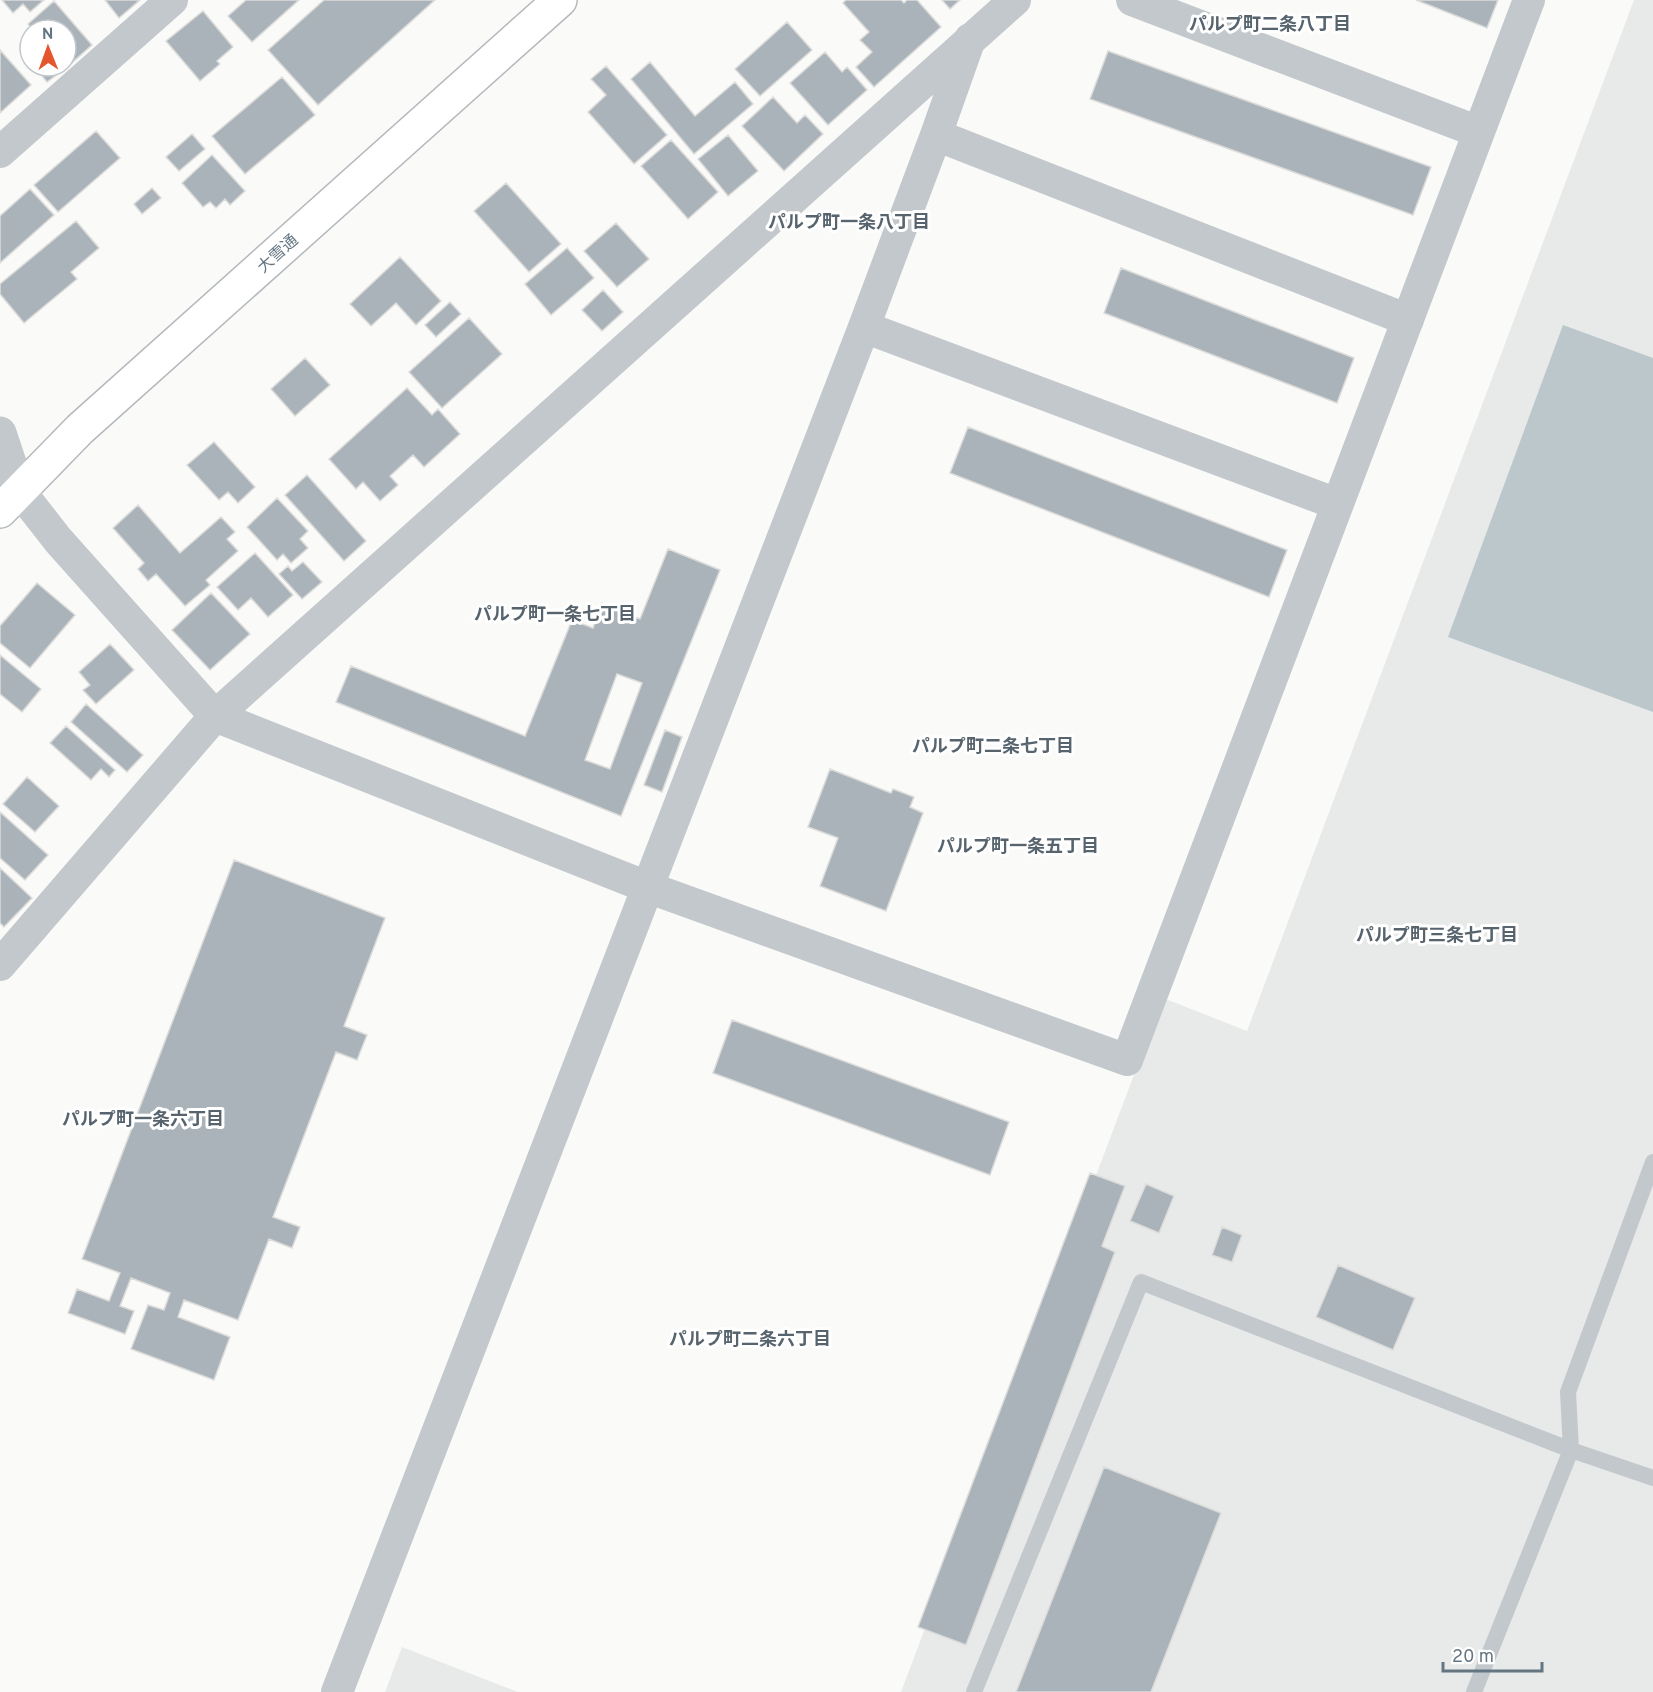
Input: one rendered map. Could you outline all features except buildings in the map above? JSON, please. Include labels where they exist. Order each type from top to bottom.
[{"type":"highway","name":"大雪通","points":[[6,494],[560,0]]},
{"type":"street","points":[[0,152],[172,0]]},
{"type":"street","points":[[0,965],[215,716],[1015,0]]},
{"type":"street","points":[[1132,0],[1479,132]]},
{"type":"street","points":[[0,434],[6,494],[58,540],[215,716],[647,887],[1127,1060],[1528,0]]},
{"type":"street","points":[[337,1692],[864,327],[970,39]]},
{"type":"street","points":[[936,135],[1408,320]]},
{"type":"street","points":[[864,327],[1337,504]]},
{"type":"lane","points":[[1474,1692],[1571,1450],[1568,1392],[1653,1162]]},
{"type":"lane","points":[[974,1692],[1141,1282],[1571,1450],[1653,1478]]},
{"type":"shaded area","points":[[1634,0],[1653,0],[1653,1692],[901,1692],[1163,998],[1247,1031]]},
{"type":"shaded area","points":[[1563,325],[1653,358],[1653,712],[1448,637]]},
{"type":"shaded area","points":[[402,1647],[518,1692],[385,1692]]},
{"type":"district","name":"パルプ町二条八丁目","points":[[1270,24]]},
{"type":"district","name":"パルプ町一条八丁目","points":[[849,222]]},
{"type":"district","name":"パルプ町一条七丁目","points":[[555,614]]},
{"type":"district","name":"パルプ町二条七丁目","points":[[993,746]]},
{"type":"district","name":"パルプ町一条五丁目","points":[[1018,846]]},
{"type":"district","name":"パルプ町三条七丁目","points":[[1437,935]]},
{"type":"district","name":"パルプ町一条六丁目","points":[[143,1119]]},
{"type":"district","name":"パルプ町二条六丁目","points":[[750,1339]]}]
